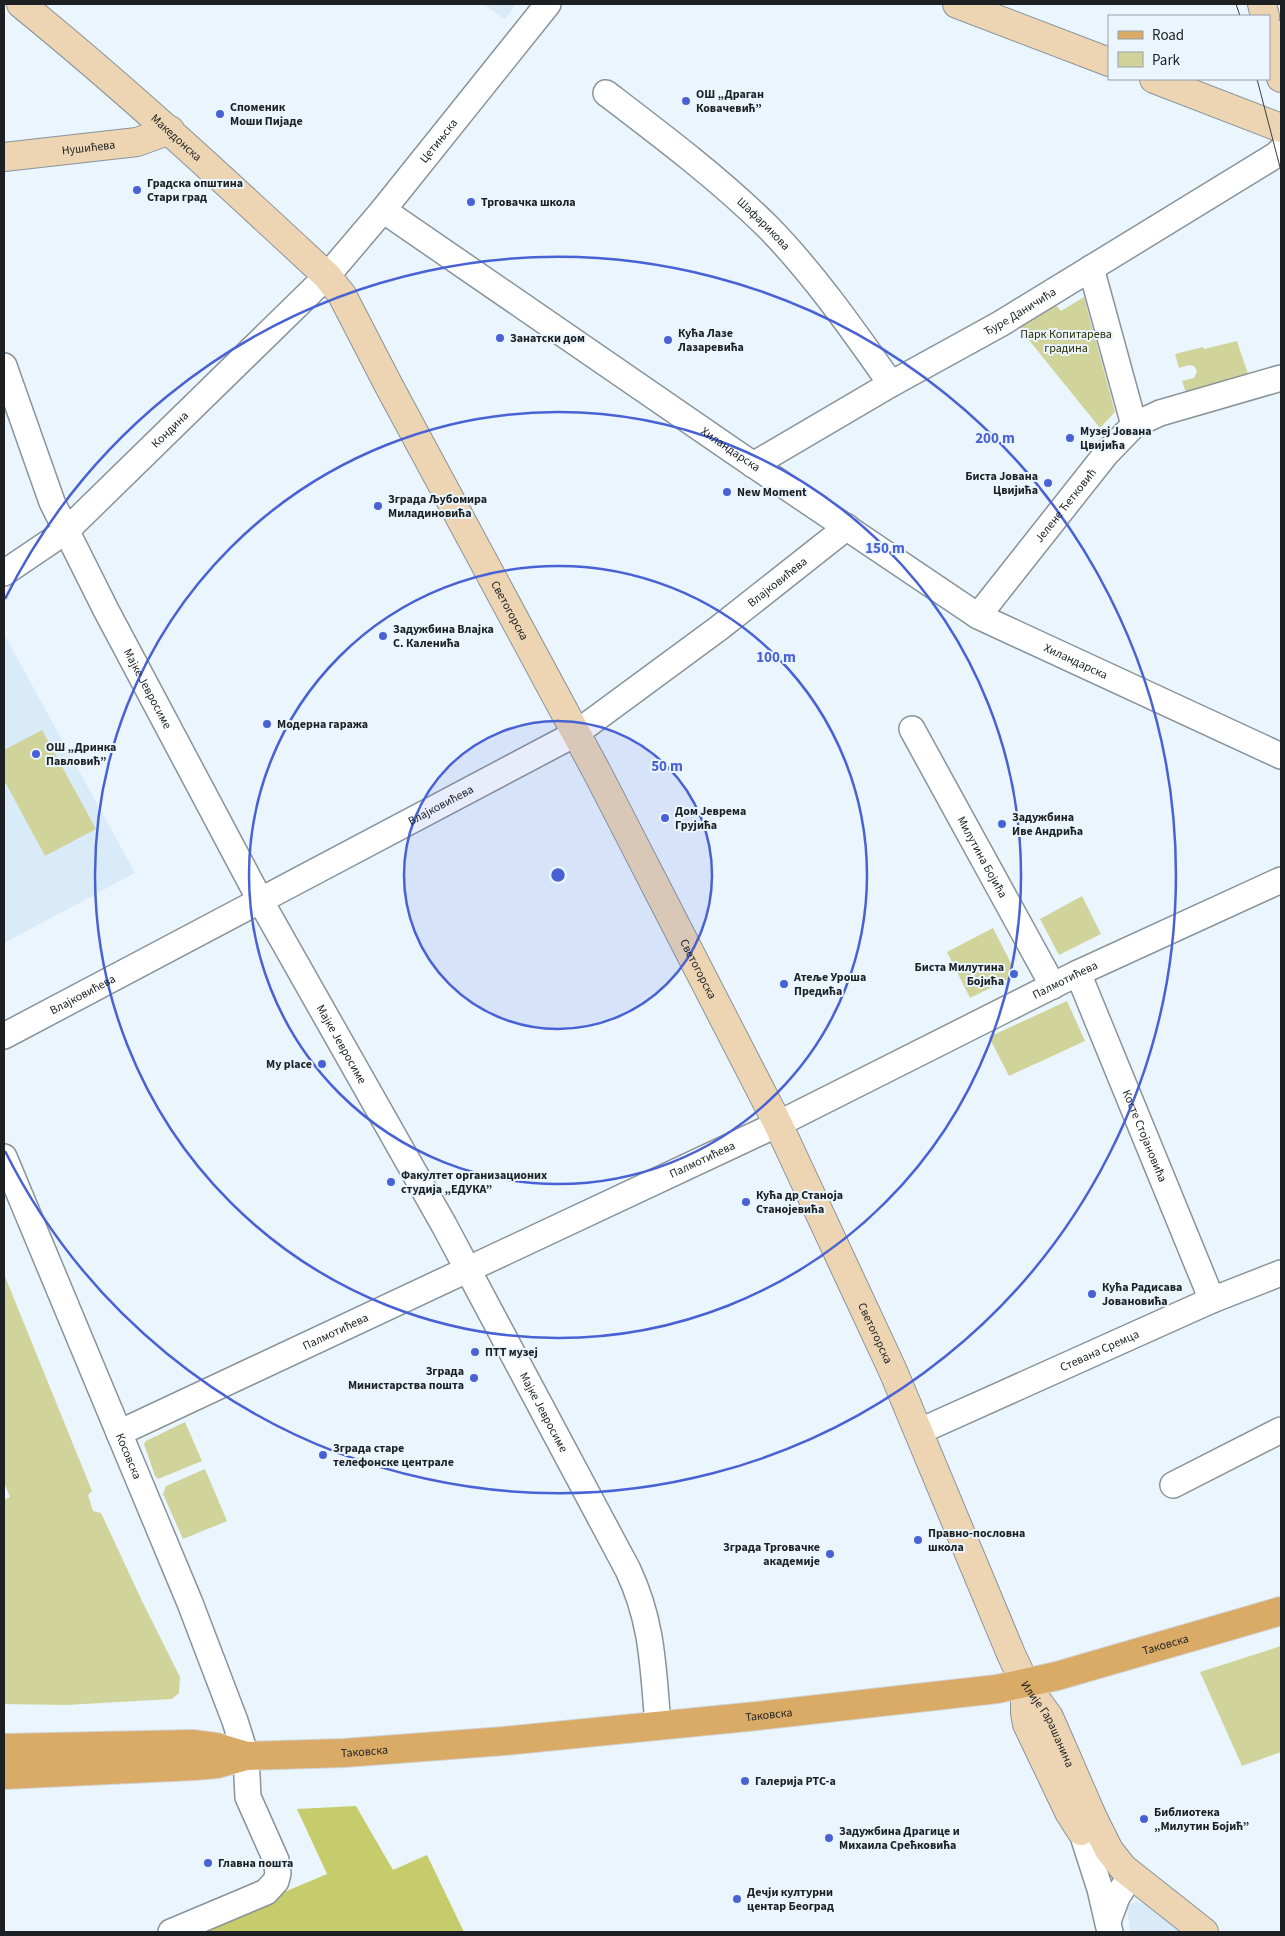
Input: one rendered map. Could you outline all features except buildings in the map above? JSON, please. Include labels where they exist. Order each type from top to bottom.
[{"type":"main road","name":"Таковска","points":[[4,1775],[194,1766],[218,1764],[246,1756],[344,1753],[435,1747],[845,1707],[997,1689],[1057,1676],[1281,1611]]},
{"type":"main road","name":"Таковска","points":[[4,1748],[192,1744],[216,1747],[246,1756]]},
{"type":"street","name":"Македонска","points":[[21,4],[82,53],[170,130],[327,276]]},
{"type":"street","name":"Цетињска","points":[[327,276],[383,210],[548,4]]},
{"type":"street","points":[[957,4],[1108,62]]},
{"type":"street","points":[[1270,34],[1281,78]]},
{"type":"street","points":[[1157,80],[1281,128]]},
{"type":"street","name":"Шафарикова","points":[[606,93],[708,171],[767,226],[802,265],[846,320],[891,384]]},
{"type":"street","name":"Нушићева","points":[[4,158],[137,142],[170,130]]},
{"type":"street","name":"Ђуре Даничића","points":[[753,465],[891,384],[1000,324],[1276,155],[1281,150]]},
{"type":"street","name":"Хиландарска","points":[[383,210],[753,465],[978,616],[1281,756]]},
{"type":"street","points":[[1091,268],[1134,425]]},
{"type":"street","name":"Кондина","points":[[4,573],[66,530],[327,276]]},
{"type":"street","name":"Светогорска","points":[[327,276],[345,300],[602,783],[778,1124],[893,1371],[1025,1684]]},
{"type":"street","name":"Мајке Јевросиме","points":[[4,366],[52,502],[66,530],[260,900],[469,1269],[635,1585],[644,1609],[651,1638],[658,1725]]},
{"type":"street","name":"Јелене Ћетковић","points":[[978,616],[1106,454],[1134,425],[1160,413],[1281,378]]},
{"type":"street","name":"Влајковићева","points":[[4,1036],[575,734],[715,631],[847,527]]},
{"type":"street","name":"Милутина Бојића","points":[[912,729],[1053,986]]},
{"type":"street","name":"Палмотићева","points":[[120,1433],[778,1124],[1078,973],[1281,880]]},
{"type":"street","name":"Косте Стојановића","points":[[1078,973],[1212,1300]]},
{"type":"street","name":"Косовска","points":[[4,1157],[190,1603],[235,1721],[246,1756],[248,1797],[276,1860],[278,1873],[276,1881],[266,1892],[170,1932]]},
{"type":"street","name":"Стевана Сремца","points":[[918,1432],[1212,1300],[1281,1273]]},
{"type":"street","points":[[1173,1486],[1281,1430]]},
{"type":"street","name":"Илије Гарашанина","points":[[1025,1684],[1027,1724],[1069,1812],[1082,1833],[1096,1850],[1125,1870]]},
{"type":"street","name":"Илије Гарашанина","points":[[1025,1684],[1049,1718],[1103,1840],[1125,1870]]},
{"type":"street","name":"Илије Гарашанина","points":[[1082,1833],[1109,1927]]},
{"type":"street","points":[[1125,1870],[1204,1932]]},
{"type":"street","name":"Илије Гарашанина","points":[[1109,1927],[1125,1870]]},
{"type":"shaded area","points":[[483,4],[516,4],[505,19]]},
{"type":"shaded area","name":"ОШ „Дринка Павловић”","points":[[4,634],[135,873],[4,943]]},
{"type":"shaded area","points":[[1136,1901],[1144,1904],[1180,1932],[1131,1932],[1127,1910],[1130,1904]]},
{"type":"green space","name":"Парк Копитарева градина","points":[[1084,297],[1115,412],[1100,428],[1017,323],[1054,303],[1061,311]]},
{"type":"green space","points":[[1237,341],[1249,377],[1187,396],[1182,381],[1194,378],[1197,371],[1194,366],[1189,365],[1179,368],[1175,354]]},
{"type":"green space","points":[[42,730],[96,829],[45,856],[4,780],[4,750]]},
{"type":"green space","points":[[1082,896],[1101,934],[1059,955],[1040,919]]},
{"type":"green space","points":[[993,928],[1017,975],[970,998],[947,952]]},
{"type":"green space","points":[[1067,1001],[1085,1041],[1009,1076],[989,1037]]},
{"type":"green space","points":[[4,1274],[92,1491],[88,1495],[93,1511],[101,1513],[180,1677],[179,1693],[172,1699],[66,1705],[4,1704],[4,1500],[10,1497],[4,1482]]},
{"type":"green space","points":[[185,1422],[202,1461],[158,1479],[155,1476],[144,1444],[146,1441]]},
{"type":"green space","points":[[205,1469],[227,1521],[183,1539],[163,1494],[166,1486]]},
{"type":"green space","points":[[1281,1646],[1281,1752],[1242,1766],[1200,1672]]},
{"type":"green space","points":[[356,1806],[393,1870],[427,1855],[464,1932],[189,1932],[327,1874],[297,1809]]},
{"type":"tram line","points":[[1236,4],[1240,15]]},
{"type":"tram line","points":[[1257,80],[1281,171]]},
{"type":"place","name":"ОШ „Драган Ковачевић”","points":[[686,101]]},
{"type":"place","name":"Споменик Моши Пијаде","points":[[220,114]]},
{"type":"place","name":"Градска општина Стари град","points":[[137,190]]},
{"type":"place","name":"Трговачка школа","points":[[471,202]]},
{"type":"place","name":"Занатски дом","points":[[500,338]]},
{"type":"place","name":"Кућа Лазе Лазаревића","points":[[668,340]]},
{"type":"place","name":"Музеј Јована Цвијића","points":[[1070,438]]},
{"type":"place","name":"Биста Јована Цвијића","points":[[1048,483]]},
{"type":"place","name":"New Moment","points":[[727,492]]},
{"type":"place","name":"Зграда Љубомира Миладиновића","points":[[378,506]]},
{"type":"place","name":"Задужбина Влајка С. Каленића","points":[[383,636]]},
{"type":"place","name":"Модерна гаража","points":[[267,724]]},
{"type":"place","name":"ОШ „Дринка Павловић”","points":[[36,754]]},
{"type":"place","name":"Дом Јеврема Грујића","points":[[665,818]]},
{"type":"place","name":"Задужбина Иве Андрића","points":[[1002,824]]},
{"type":"place","name":"Биста Милутина Бојића","points":[[1014,974]]},
{"type":"place","name":"Атеље Уроша Предића","points":[[784,984]]},
{"type":"place","name":"My place","points":[[322,1064]]},
{"type":"place","name":"Факултет организационих студија „ЕДУКА”","points":[[391,1182]]},
{"type":"place","name":"Кућа др Станоја Станојевића","points":[[746,1202]]},
{"type":"place","name":"Кућа Радисава Јовановића","points":[[1092,1294]]},
{"type":"place","name":"ПТТ музеј","points":[[475,1352]]},
{"type":"place","name":"Зграда Министарства пошта","points":[[474,1378]]},
{"type":"place","name":"Зграда старе телефонске централе","points":[[323,1455]]},
{"type":"place","name":"Правно-пословна школа","points":[[918,1540]]},
{"type":"place","name":"Зграда Трговачке академије","points":[[830,1554]]},
{"type":"place","name":"Галерија РТС-а","points":[[745,1781]]},
{"type":"place","name":"Библиотека „Милутин Бојић”","points":[[1144,1819]]},
{"type":"place","name":"Задужбина Драгице и Михаила Срећковића","points":[[829,1838]]},
{"type":"place","name":"Главна пошта","points":[[208,1863]]},
{"type":"place","name":"Дечји културни центар Београд","points":[[737,1899]]}]
